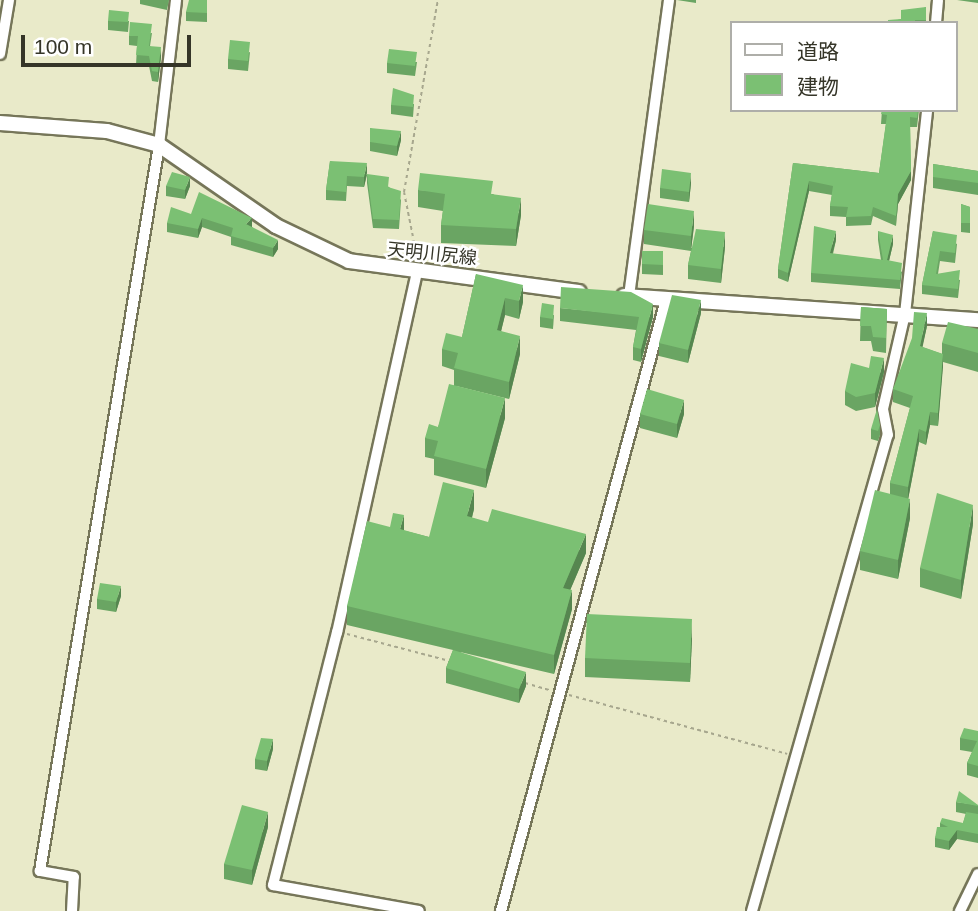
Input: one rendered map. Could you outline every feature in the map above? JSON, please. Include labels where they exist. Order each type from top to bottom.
[{"type":"main road","name":"天明川尻線","points":[[0,123],[107,131],[159,145],[312,247],[417,272],[666,300],[978,320]]},
{"type":"street","points":[[0,54],[9,0]]},
{"type":"street","points":[[72,911],[74,877],[40,871],[159,145],[176,0]]},
{"type":"street","points":[[629,296],[668,0]]},
{"type":"street","points":[[936,21],[938,0]]},
{"type":"street","points":[[752,911],[798,758],[888,435],[883,409],[905,314],[927,112]]},
{"type":"street","points":[[417,272],[337,632],[273,885],[419,911]]},
{"type":"street","points":[[501,911],[666,300]]},
{"type":"street","points":[[960,911],[978,874]]},
{"type":"path","points":[[417,272],[404,192],[438,0]]},
{"type":"path","points":[[337,632],[457,663]]},
{"type":"path","points":[[521,681],[798,758]]},
{"type":"building","points":[[189,0],[207,0],[207,13],[186,12]]},
{"type":"building","points":[[926,7],[926,20],[888,21],[901,19],[901,10]]},
{"type":"building","points":[[109,10],[129,12],[128,22],[108,21]]},
{"type":"building","points":[[130,22],[152,24],[149,46],[161,47],[158,72],[152,71],[149,56],[136,55],[138,36],[129,36]]},
{"type":"building","points":[[230,40],[250,42],[248,61],[228,59]]},
{"type":"building","points":[[389,49],[417,52],[415,66],[387,63]]},
{"type":"building","points":[[393,88],[414,95],[413,107],[391,105]]},
{"type":"building","points":[[918,112],[917,118],[910,117],[911,171],[898,194],[896,216],[873,207],[871,216],[846,217],[848,207],[830,206],[833,186],[809,181],[788,273],[778,269],[793,163],[879,173],[887,115],[881,114]]},
{"type":"building","points":[[370,128],[401,131],[397,146],[370,142]]},
{"type":"building","points":[[330,161],[367,163],[364,177],[347,176],[346,192],[326,190]]},
{"type":"building","points":[[933,164],[978,171],[978,183],[933,177]]},
{"type":"building","points":[[662,169],[691,173],[689,192],[660,188]]},
{"type":"building","points":[[172,172],[190,177],[185,190],[166,186]]},
{"type":"building","points":[[420,173],[493,181],[491,194],[521,198],[516,229],[441,225],[445,194],[418,190]]},
{"type":"building","points":[[367,174],[389,177],[388,187],[401,191],[399,220],[373,219]]},
{"type":"building","points":[[199,192],[252,218],[246,224],[278,240],[273,248],[231,236],[233,228],[202,218],[198,229],[167,223],[171,207],[191,214]]},
{"type":"building","points":[[648,204],[694,211],[691,236],[644,230]]},
{"type":"building","points":[[961,204],[970,207],[970,223],[961,223]]},
{"type":"building","points":[[814,226],[836,231],[830,253],[883,260],[878,231],[893,235],[887,260],[902,263],[900,280],[811,273]]},
{"type":"building","points":[[696,229],[725,232],[721,269],[688,265]]},
{"type":"building","points":[[933,231],[957,235],[955,253],[940,251],[936,274],[960,270],[958,289],[922,285]]},
{"type":"building","points":[[642,251],[663,251],[663,265],[642,264]]},
{"type":"building","points":[[476,274],[523,285],[519,301],[505,298],[497,330],[520,336],[509,382],[454,368],[458,353],[442,349],[446,333],[462,337]]},
{"type":"building","points":[[561,287],[631,292],[653,304],[641,349],[633,347],[639,317],[560,308]]},
{"type":"building","points":[[672,295],[701,300],[688,350],[659,343]]},
{"type":"building","points":[[542,303],[554,305],[553,319],[540,317]]},
{"type":"building","points":[[861,307],[887,309],[886,338],[873,337],[871,326],[860,326]]},
{"type":"building","points":[[914,312],[927,313],[920,346],[943,354],[938,413],[930,412],[926,432],[919,429],[908,487],[890,483],[913,396],[893,389],[912,338]]},
{"type":"building","points":[[948,322],[978,329],[978,353],[942,343]]},
{"type":"building","points":[[871,356],[884,358],[875,393],[856,397],[845,391],[851,363],[869,368]]},
{"type":"building","points":[[449,384],[505,398],[486,469],[434,456],[438,441],[425,438],[429,424],[438,427]]},
{"type":"building","points":[[647,389],[684,400],[677,424],[640,414]]},
{"type":"building","points":[[877,409],[880,425],[878,431],[871,429]]},
{"type":"building","points":[[443,482],[474,490],[467,516],[488,522],[492,509],[586,534],[563,588],[572,590],[554,655],[347,606],[367,521],[390,527],[393,513],[404,515],[400,529],[429,537]]},
{"type":"building","points":[[875,490],[910,499],[898,560],[860,551]]},
{"type":"building","points":[[937,493],[973,505],[961,580],[920,568]]},
{"type":"building","points":[[100,583],[121,586],[116,602],[97,599]]},
{"type":"building","points":[[587,614],[692,619],[690,663],[585,658]]},
{"type":"building","points":[[453,650],[526,672],[519,689],[446,668]]},
{"type":"building","points":[[964,728],[978,731],[978,766],[967,763],[977,741],[960,738]]},
{"type":"building","points":[[261,738],[273,739],[267,761],[255,759]]},
{"type":"building","points":[[959,791],[978,805],[978,806],[956,802]]},
{"type":"building","points":[[242,805],[268,812],[252,870],[224,864]]},
{"type":"building","points":[[966,812],[978,814],[978,834],[957,830],[949,841],[935,838],[937,827],[948,827],[940,823],[942,818],[963,823]]}]
